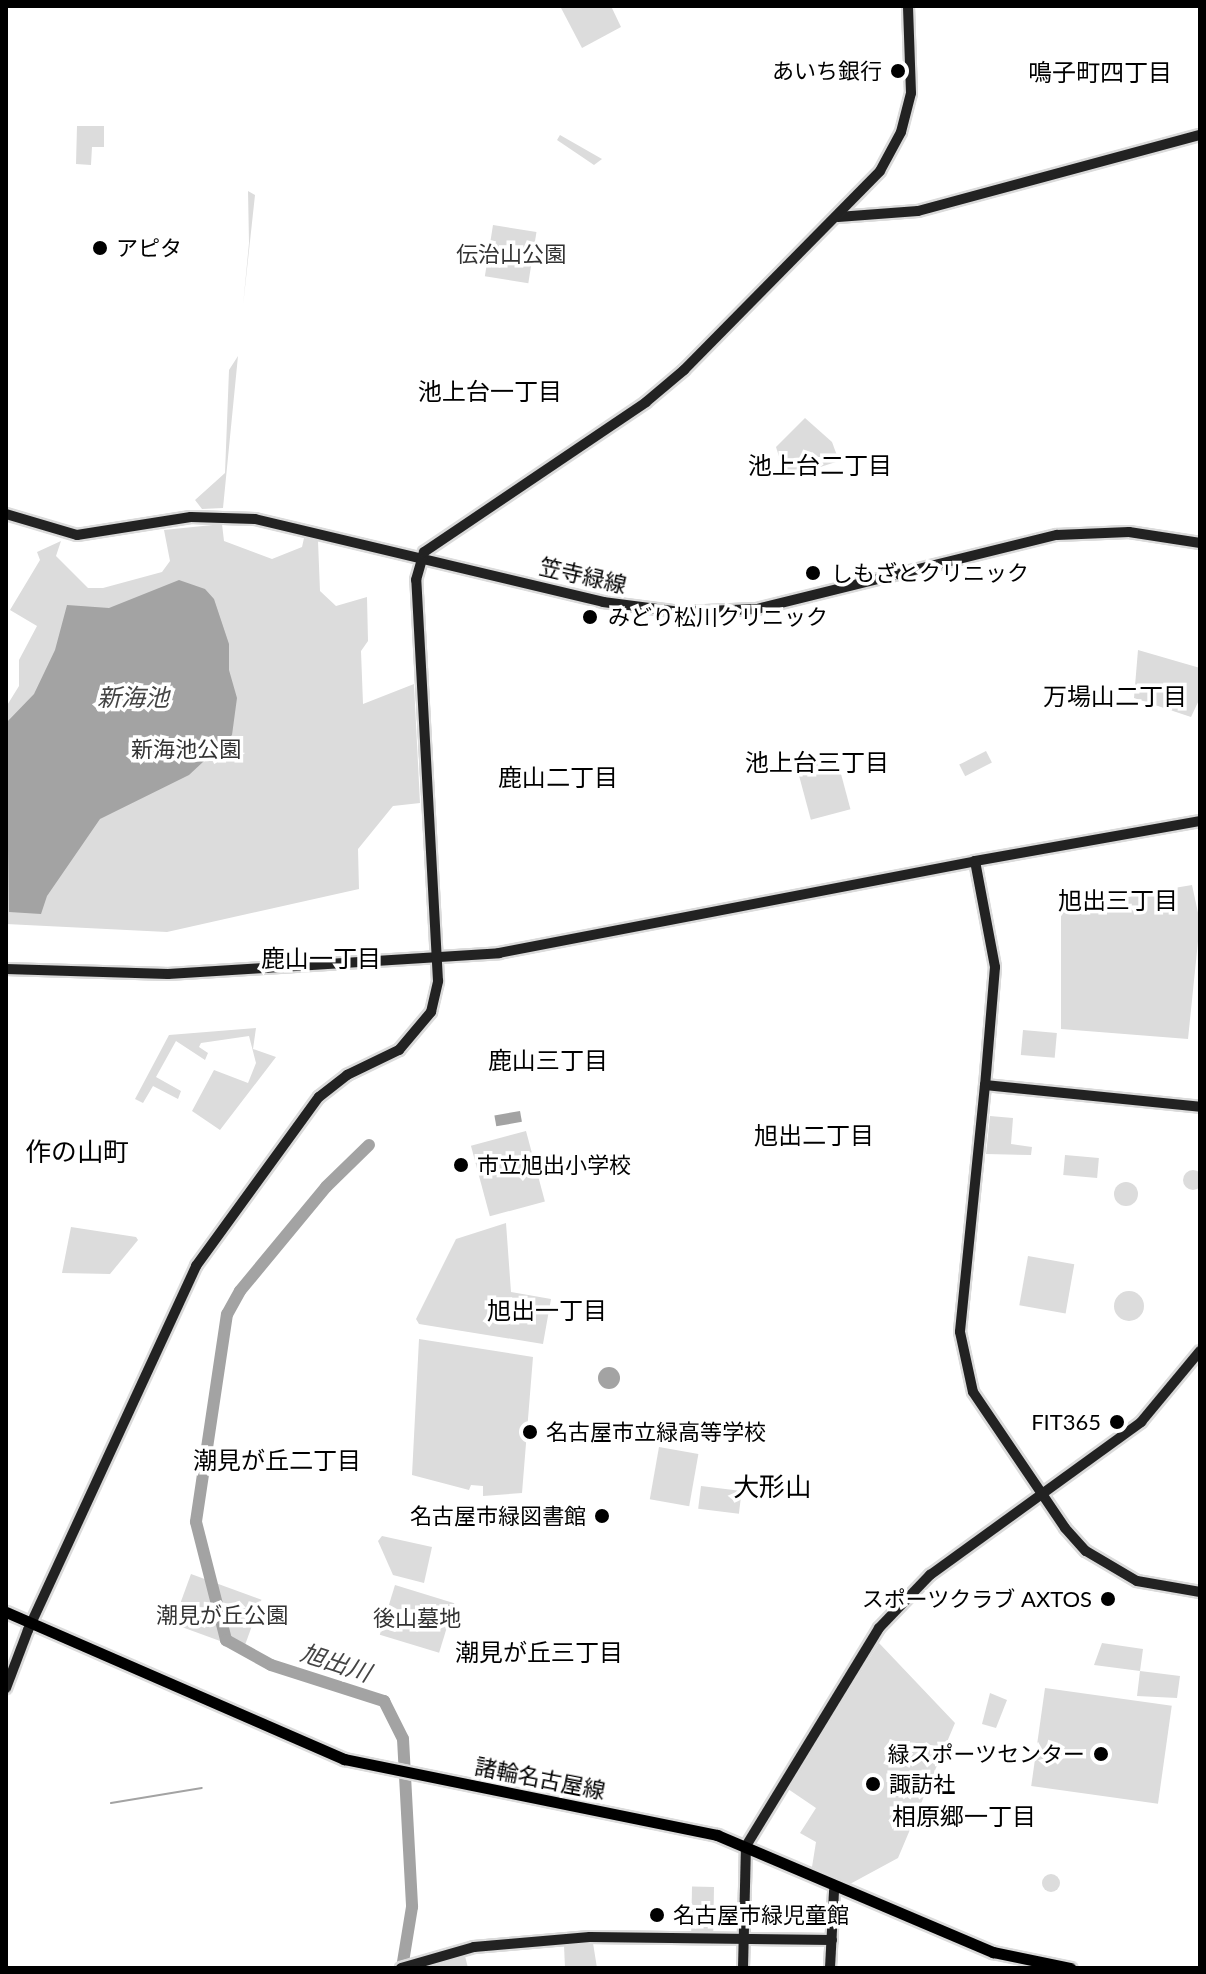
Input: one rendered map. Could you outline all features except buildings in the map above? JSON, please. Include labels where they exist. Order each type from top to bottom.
[{"type":"main road","name":"諸輪名古屋線","points":[[6,1612],[29,1626],[311,1753],[745,1849],[993,1952],[1070,1968]]},
{"type":"main road","name":"諸輪名古屋線","points":[[6,1620],[29,1626]]},
{"type":"main road","name":"諸輪名古屋線","points":[[745,1849],[972,1951],[1025,1968]]},
{"type":"street","points":[[6,1688],[29,1626],[196,1266],[319,1097],[347,1075],[399,1050],[417,1034],[436,993],[437,957],[416,580],[423,555],[444,534],[646,402],[693,363],[880,171],[901,132],[913,79],[908,6]]},
{"type":"street","points":[[838,217],[918,211],[1200,135]]},
{"type":"street","name":"笠寺緑線","points":[[6,514],[77,535],[191,517],[240,518],[423,555],[603,602],[700,613],[757,609],[1057,535],[1129,532],[1200,543]]},
{"type":"street","points":[[6,969],[168,974],[499,953],[1200,821]]},
{"type":"street","points":[[975,861],[995,967],[960,1343],[978,1402],[1071,1535],[1114,1570],[1150,1585],[1200,1592]]},
{"type":"street","points":[[985,1085],[1200,1107]]},
{"type":"street","points":[[743,1968],[745,1849],[879,1628],[930,1575],[1141,1422],[1200,1351]]},
{"type":"street","points":[[830,1968],[834,1891]]},
{"type":"street","points":[[403,1968],[465,1949],[596,1936],[832,1940]]},
{"type":"green space","points":[[560,6],[611,6],[621,27],[582,48]]},
{"type":"green space","points":[[77,126],[104,126],[104,147],[92,147],[91,165],[76,164]]},
{"type":"green space","points":[[560,135],[602,159],[594,165],[557,140]]},
{"type":"green space","points":[[248,191],[255,195],[243,306],[249,243]]},
{"type":"green space","name":"伝治山公園","points":[[493,225],[536,232],[528,283],[485,276]]},
{"type":"green space","points":[[238,356],[223,508],[202,509],[195,500],[225,473],[229,370]]},
{"type":"green space","points":[[805,418],[832,442],[839,461],[786,478],[776,447]]},
{"type":"green space","name":"新海池公園","points":[[222,524],[224,541],[272,559],[302,547],[304,538],[318,541],[320,591],[336,606],[367,597],[368,641],[361,651],[363,704],[414,684],[420,803],[393,806],[358,849],[359,889],[167,932],[6,924],[6,707],[19,686],[19,660],[37,626],[10,610],[40,560],[37,552],[61,541],[56,556],[88,588],[103,588],[162,572],[170,561],[164,530]]},
{"type":"green space","points":[[1138,650],[1200,668],[1200,698],[1191,717],[1134,698]]},
{"type":"green space","points":[[986,751],[992,763],[965,776],[959,765]]},
{"type":"green space","points":[[837,759],[850,809],[811,820],[797,770]]},
{"type":"green space","points":[[1192,885],[1200,922],[1188,1039],[1061,1029],[1061,907]]},
{"type":"green space","points":[[256,1028],[253,1049],[276,1057],[220,1130],[192,1111],[214,1070],[248,1083],[256,1063],[249,1036],[201,1043],[199,1047],[208,1053],[205,1060],[176,1041],[156,1077],[181,1091],[178,1099],[153,1086],[143,1103],[135,1099],[169,1035]]},
{"type":"green space","points":[[1023,1030],[1057,1033],[1055,1058],[1021,1055]]},
{"type":"green space","points":[[990,1116],[1013,1118],[1011,1144],[1032,1147],[1031,1155],[986,1154]]},
{"type":"green space","points":[[526,1131],[545,1202],[490,1216],[471,1146]]},
{"type":"green space","points":[[1065,1155],[1099,1158],[1097,1178],[1063,1175]]},
{"type":"green space","points":[[1193,1170],[1200,1173],[1203,1180],[1200,1187],[1193,1190],[1186,1187],[1183,1180],[1186,1173]]},
{"type":"green space","points":[[1126,1182],[1135,1185],[1138,1194],[1135,1203],[1126,1206],[1117,1203],[1114,1194],[1117,1185]]},
{"type":"green space","points":[[506,1223],[511,1292],[551,1299],[543,1344],[419,1324],[416,1319],[456,1239]]},
{"type":"green space","points":[[71,1227],[136,1237],[138,1240],[110,1274],[62,1273]]},
{"type":"green space","points":[[1028,1256],[1074,1264],[1066,1313],[1019,1305]]},
{"type":"green space","points":[[1129,1291],[1135,1292],[1143,1300],[1143,1312],[1135,1320],[1129,1321],[1123,1320],[1115,1312],[1114,1306],[1115,1300],[1123,1292]]},
{"type":"green space","points":[[419,1339],[533,1357],[522,1493],[483,1496],[483,1486],[471,1485],[469,1490],[412,1475]]},
{"type":"green space","points":[[659,1447],[698,1454],[689,1506],[650,1499]]},
{"type":"green space","points":[[701,1486],[742,1491],[739,1514],[698,1509]]},
{"type":"green space","points":[[382,1536],[432,1547],[424,1583],[393,1575],[378,1541]]},
{"type":"green space","name":"潮見が丘公園","points":[[191,1574],[261,1600],[243,1649],[173,1624]]},
{"type":"green space","name":"後山墓地","points":[[395,1585],[454,1603],[439,1653],[380,1635]]},
{"type":"green space","points":[[879,1643],[955,1723],[898,1858],[850,1884],[812,1867],[816,1842],[800,1833],[816,1808],[788,1789]]},
{"type":"green space","points":[[1102,1643],[1143,1649],[1140,1671],[1094,1665]]},
{"type":"green space","points":[[1140,1671],[1180,1676],[1177,1698],[1137,1696]]},
{"type":"green space","name":"緑スポーツセンター","points":[[1045,1688],[1172,1706],[1158,1804],[1031,1786]]},
{"type":"green space","points":[[990,1693],[1007,1700],[996,1728],[982,1724]]},
{"type":"green space","points":[[1047,1874],[1055,1874],[1060,1883],[1058,1890],[1047,1892],[1042,1887],[1042,1879]]},
{"type":"green space","points":[[692,1887],[714,1887],[713,1932],[691,1932]]},
{"type":"green space","points":[[593,1943],[597,1968],[565,1968],[564,1945]]},
{"type":"green space","points":[[465,1956],[468,1968],[425,1968]]},
{"type":"water","name":"新海池","points":[[179,580],[205,589],[214,599],[229,644],[229,670],[237,698],[232,735],[189,775],[100,819],[47,896],[41,914],[9,912],[6,723],[34,694],[55,650],[67,605],[109,608]]},
{"type":"water","points":[[520,1111],[522,1122],[496,1126],[494,1116]]},
{"type":"water","points":[[605,1367],[613,1367],[620,1378],[613,1389],[605,1389],[598,1382],[598,1374]]},
{"type":"waterway","name":"旭出川","points":[[369,1145],[326,1187],[240,1291],[227,1314],[196,1522],[226,1640],[271,1665],[384,1701],[403,1739],[412,1907],[402,1968]]},
{"type":"waterway","points":[[111,1803],[202,1788]]},
{"type":"place","name":"あいち銀行","points":[[898,71]]},
{"type":"place","name":"アピタ","points":[[100,248]]},
{"type":"place","name":"しもざとクリニック","points":[[813,573]]},
{"type":"place","name":"みどり松川クリニック","points":[[590,617]]},
{"type":"place","name":"市立旭出小学校","points":[[461,1165]]},
{"type":"place","name":"FIT365","points":[[1117,1422]]},
{"type":"place","name":"名古屋市立緑高等学校","points":[[530,1432]]},
{"type":"place","name":"名古屋市緑図書館","points":[[602,1516]]},
{"type":"place","name":"スポーツクラブ AXTOS","points":[[1108,1599]]},
{"type":"place","name":"緑スポーツセンター","points":[[1101,1754]]},
{"type":"place","name":"諏訪社","points":[[873,1784]]},
{"type":"place","name":"名古屋市緑児童館","points":[[657,1915]]},
{"type":"district","name":"鳴子町四丁目","points":[[1100,72]]},
{"type":"district","name":"池上台一丁目","points":[[490,391]]},
{"type":"district","name":"池上台二丁目","points":[[820,465]]},
{"type":"district","name":"万場山二丁目","points":[[1115,696]]},
{"type":"district","name":"池上台三丁目","points":[[817,762]]},
{"type":"district","name":"鹿山二丁目","points":[[558,777]]},
{"type":"district","name":"旭出三丁目","points":[[1118,900]]},
{"type":"district","name":"鹿山一丁目","points":[[321,958]]},
{"type":"district","name":"鹿山三丁目","points":[[548,1060]]},
{"type":"district","name":"旭出二丁目","points":[[814,1135]]},
{"type":"district","name":"作の山町","points":[[77,1152]]},
{"type":"district","name":"旭出一丁目","points":[[547,1310]]},
{"type":"district","name":"潮見が丘二丁目","points":[[277,1460]]},
{"type":"district","name":"大形山","points":[[772,1487]]},
{"type":"district","name":"潮見が丘三丁目","points":[[539,1652]]},
{"type":"district","name":"相原郷一丁目","points":[[964,1816]]}]
